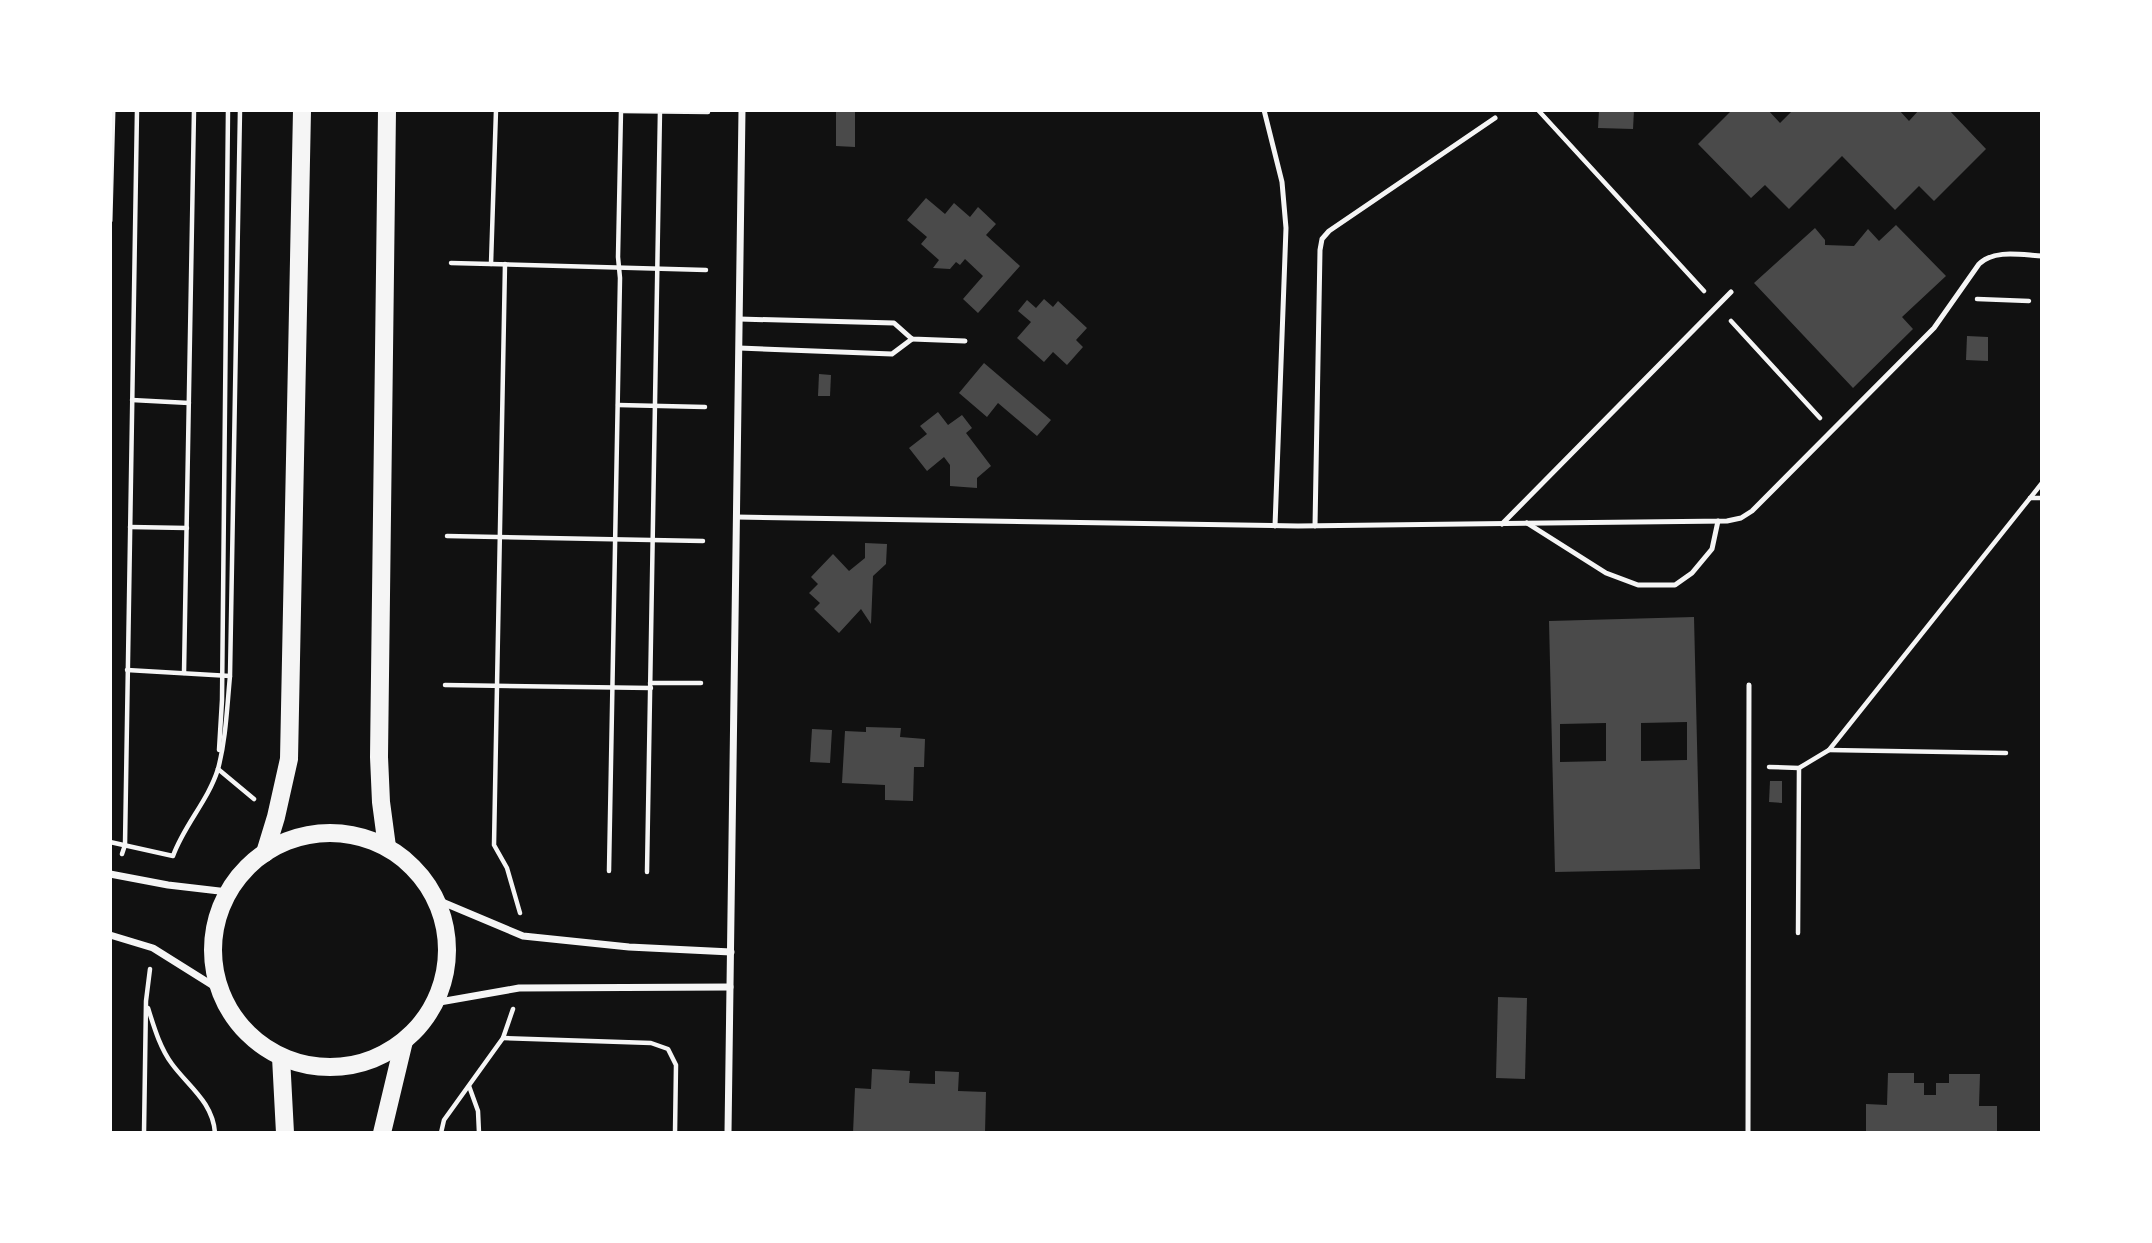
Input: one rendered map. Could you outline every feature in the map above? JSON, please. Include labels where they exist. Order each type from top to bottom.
[{"type":"main road","points":[[265,853],[289,759],[302,110]]},
{"type":"main road","points":[[387,110],[379,757],[380,802],[387,847]]},
{"type":"main road","points":[[325,833],[357,836],[387,847],[407,861],[423,878],[435,899],[444,924],[447,951],[444,978],[434,1003],[404,1041],[382,1055],[358,1064],[332,1067],[306,1065],[281,1057],[244,1029],[230,1011],[220,990],[214,965],[214,940],[218,916],[228,892],[244,871],[265,853],[294,838],[325,833]]},
{"type":"main road","points":[[383,1133],[404,1041]]},
{"type":"main road","points":[[281,1057],[285,1133]]},
{"type":"street","points":[[728,1133],[742,110]]},
{"type":"street","points":[[110,874],[168,885],[228,892]]},
{"type":"street","points":[[435,899],[523,936],[629,947],[731,952]]},
{"type":"street","points":[[110,935],[153,947],[220,990]]},
{"type":"street","points":[[434,1003],[519,988],[730,987]]},
{"type":"lane","points":[[110,221],[113,110]]},
{"type":"lane","points":[[1264,110],[1282,182],[1286,228],[1275,526]]},
{"type":"lane","points":[[1315,526],[1322,239],[1329,230],[1495,118]]},
{"type":"lane","points":[[736,517],[1275,526],[1718,521],[1741,518],[1752,511],[1934,328],[1986,257],[1996,254],[2042,256]]},
{"type":"lane","points":[[1502,524],[1731,292]]},
{"type":"lane","points":[[739,318],[894,323],[912,339]]},
{"type":"lane","points":[[739,348],[892,354],[912,339],[965,341]]},
{"type":"lane","points":[[1527,523],[1606,573],[1638,585],[1675,586],[1692,573],[1712,549],[1718,521]]},
{"type":"lane","points":[[1748,1133],[1749,685]]},
{"type":"path","points":[[125,845],[136,110]]},
{"type":"path","points":[[184,673],[194,110]]},
{"type":"path","points":[[218,769],[222,675],[228,110]]},
{"type":"path","points":[[110,842],[173,856],[180,837],[201,807],[218,769],[225,733],[230,676],[240,110]]},
{"type":"path","points":[[491,264],[496,110]]},
{"type":"path","points":[[1538,110],[1833,431]]},
{"type":"path","points":[[609,871],[621,111],[708,112]]},
{"type":"path","points":[[647,872],[659,111]]},
{"type":"path","points":[[451,263],[706,270]]},
{"type":"path","points":[[505,264],[494,845],[507,867],[519,902],[523,936]]},
{"type":"path","points":[[1955,298],[2029,301]]},
{"type":"path","points":[[132,400],[188,403]]},
{"type":"path","points":[[618,405],[705,407]]},
{"type":"path","points":[[1747,766],[1799,768],[1829,750],[2042,483]]},
{"type":"path","points":[[2029,498],[2042,498]]},
{"type":"path","points":[[130,527],[187,528]]},
{"type":"path","points":[[447,536],[703,541]]},
{"type":"path","points":[[127,670],[230,676]]},
{"type":"path","points":[[445,685],[613,688],[701,683]]},
{"type":"path","points":[[1829,750],[2006,752]]},
{"type":"path","points":[[1798,933],[1799,768]]},
{"type":"path","points":[[218,769],[276,817]]},
{"type":"path","points":[[441,1133],[444,1120],[503,1038],[519,988]]},
{"type":"path","points":[[144,1133],[146,1001],[156,1035],[172,1064],[192,1084],[205,1104],[215,1133]]},
{"type":"path","points":[[503,1038],[651,1043],[668,1049],[676,1065],[675,1133]]},
{"type":"path","points":[[469,1086],[478,1111],[479,1133]]},
{"type":"building","points":[[836,110],[855,110],[855,147],[836,146]]},
{"type":"building","points":[[1599,110],[1634,110],[1633,129],[1598,128]]},
{"type":"building","points":[[1732,110],[1768,110],[1780,123],[1793,110],[1899,110],[1909,121],[1919,110],[1949,110],[1986,149],[1934,201],[1919,186],[1895,210],[1842,156],[1789,209],[1765,185],[1751,198],[1698,144]]},
{"type":"building","points":[[926,198],[945,214],[954,203],[970,217],[978,207],[996,224],[986,235],[1020,266],[978,313],[963,299],[983,276],[965,259],[960,265],[956,262],[950,269],[933,268],[939,260],[921,244],[927,237],[907,220]]},
{"type":"building","points":[[1896,225],[1946,276],[1902,317],[1913,329],[1853,388],[1754,283],[1815,228],[1825,240],[1825,245],[1854,246],[1868,229],[1879,241]]},
{"type":"building","points":[[1044,299],[1053,307],[1058,301],[1087,328],[1076,340],[1083,347],[1067,365],[1053,352],[1044,362],[1017,338],[1031,322],[1018,311],[1027,300],[1036,308]]},
{"type":"building","points":[[1967,336],[1988,337],[1988,361],[1966,360]]},
{"type":"building","points":[[984,363],[1051,420],[1037,436],[998,403],[987,417],[959,393]]},
{"type":"building","points":[[819,374],[831,375],[830,396],[818,396]]},
{"type":"building","points":[[938,412],[948,425],[962,415],[972,428],[966,433],[991,466],[977,478],[977,488],[950,486],[950,465],[944,457],[927,471],[909,448],[927,434],[920,426]]},
{"type":"building","points":[[865,543],[887,544],[886,564],[873,576],[871,624],[861,609],[839,633],[814,609],[820,603],[809,593],[818,584],[811,577],[833,554],[849,571],[865,558]]},
{"type":"building","points":[[1694,617],[1700,869],[1555,872],[1549,621]],"holes":[[[1687,722],[1687,760],[1641,761],[1641,723]],[[1606,723],[1606,761],[1560,762],[1560,724]]]},
{"type":"building","points":[[866,727],[901,728],[900,737],[925,739],[924,767],[914,767],[913,801],[885,800],[885,785],[842,783],[845,731],[866,732]]},
{"type":"building","points":[[812,729],[832,730],[830,763],[810,762]]},
{"type":"building","points":[[1770,781],[1782,781],[1782,803],[1769,802]]},
{"type":"building","points":[[1498,997],[1527,998],[1525,1079],[1496,1078]]},
{"type":"building","points":[[872,1069],[910,1071],[909,1083],[935,1084],[935,1071],[959,1072],[958,1091],[986,1092],[985,1133],[853,1133],[855,1088],[871,1089]]},
{"type":"building","points":[[1888,1073],[1914,1073],[1914,1083],[1924,1083],[1924,1095],[1936,1095],[1936,1083],[1949,1083],[1949,1074],[1980,1074],[1979,1106],[1997,1106],[1997,1133],[1866,1133],[1866,1104],[1887,1105]]}]
